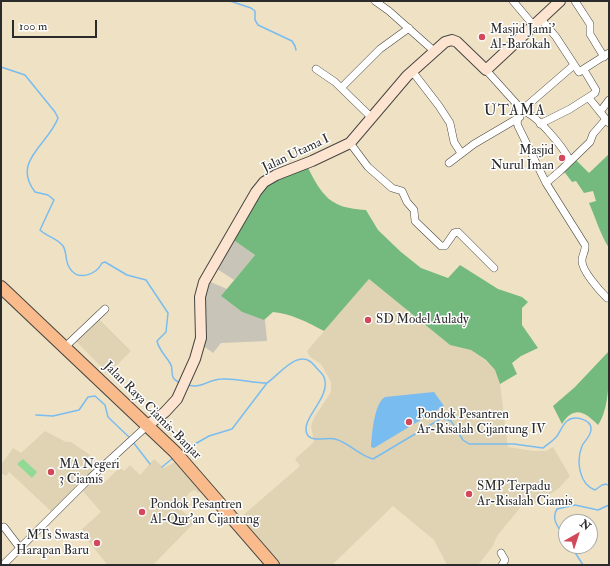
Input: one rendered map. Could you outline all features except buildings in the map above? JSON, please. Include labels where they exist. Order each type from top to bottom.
[{"type":"highway","name":"Jalan Raya Ciamis-Banjar","points":[[1,287],[178,455],[273,565]]},
{"type":"street","points":[[375,1],[409,28],[434,51]]},
{"type":"street","points":[[513,1],[556,38],[579,72],[606,55],[590,34],[590,24],[575,1]]},
{"type":"street","points":[[560,1],[486,70],[522,113],[540,124],[563,147],[570,160]]},
{"type":"street","points":[[341,88],[380,49],[409,28]]},
{"type":"street","name":"Jalan Utama I","points":[[148,425],[171,407],[184,386],[201,338],[200,297],[204,282],[256,192],[264,182],[276,175],[312,162],[350,143],[412,71],[447,40],[454,40],[486,70]]},
{"type":"street","points":[[449,163],[461,153],[522,113],[574,65]]},
{"type":"street","points":[[316,69],[341,88],[372,118]]},
{"type":"street","points":[[540,124],[589,98],[596,91],[584,70]]},
{"type":"street","points":[[412,71],[447,118],[451,126],[454,142],[461,153]]},
{"type":"street","points":[[546,183],[560,172],[570,160],[590,142],[592,135],[607,121],[589,98]]},
{"type":"street","points":[[600,112],[609,100]]},
{"type":"street","points":[[522,113],[517,122],[518,126],[546,183],[585,245],[582,261],[583,265],[597,288],[607,298]]},
{"type":"street","points":[[350,143],[368,167],[392,188],[402,191],[407,202],[414,210],[415,221],[441,246],[445,246],[454,233],[458,232],[494,268]]},
{"type":"street","points":[[65,347],[105,309]]},
{"type":"street","points":[[3,565],[88,480],[148,425]]},
{"type":"street","points":[[4,527],[20,548]]},
{"type":"street","points":[[501,553],[506,560],[502,565]]},
{"type":"shaded area","points":[[232,239],[255,255],[234,280],[214,267]]},
{"type":"shaded area","name":"Pondok Pesantren Ar-Risalah Cijantung IV","points":[[369,279],[450,345],[471,350],[486,361],[495,370],[500,384],[508,447],[533,451],[546,451],[553,447],[570,476],[558,489],[541,500],[529,506],[524,503],[497,536],[493,546],[478,565],[447,565],[434,540],[393,506],[332,565],[279,565],[241,517],[300,466],[295,459],[314,442],[311,426],[314,418],[331,392],[331,382],[321,364],[310,357],[307,351]]},
{"type":"shaded area","points":[[208,281],[227,289],[222,297],[242,312],[265,320],[267,341],[221,343],[213,353],[202,345],[205,296]]},
{"type":"shaded area","points":[[97,317],[131,351],[108,374],[75,340]]},
{"type":"shaded area","name":"MA Negeri 3 Ciamis","points":[[45,431],[66,442],[71,442],[90,455],[99,467],[53,513],[9,472],[6,476],[1,473],[1,465],[13,448],[21,453]]},
{"type":"shaded area","name":"Pondok Pesantren Al-Qur'an Cijantung","points":[[154,459],[164,468],[175,462],[202,490],[198,493],[195,490],[190,492],[179,508],[195,522],[154,564],[155,565],[105,565],[106,563],[80,531],[101,512],[81,489],[97,474],[104,483],[120,467],[124,471],[130,465],[140,475]]},
{"type":"green space","points":[[609,154],[609,248],[589,203],[596,201],[593,191],[584,193],[576,181],[572,182],[563,170],[576,160],[589,173]]},
{"type":"green space","points":[[307,166],[318,186],[329,199],[344,207],[366,210],[378,230],[401,252],[421,268],[448,278],[460,265],[498,289],[522,297],[528,302],[522,308],[522,325],[538,348],[521,356],[512,363],[517,374],[500,384],[495,370],[486,360],[471,350],[450,345],[369,279],[324,331],[299,319],[280,313],[273,312],[264,320],[242,312],[221,296],[255,255],[232,239],[258,194],[271,181]]},
{"type":"green space","points":[[609,351],[607,400],[605,410],[598,425],[589,417],[580,412],[571,414],[562,424],[553,406],[575,387]]},
{"type":"green space","points":[[23,459],[37,472],[32,478],[17,464]]},
{"type":"water","points":[[434,392],[444,406],[374,448],[371,447],[376,412],[381,400],[385,397]]},
{"type":"waterway","points":[[230,1],[251,8],[255,11],[255,20],[258,25],[292,41],[296,50]]},
{"type":"waterway","points":[[1,67],[25,75],[55,112],[58,118],[34,153],[29,162],[27,171],[29,181],[35,192],[48,195],[54,200],[40,230],[63,246],[67,262],[72,272],[86,275],[95,271],[102,263],[105,262],[127,275],[146,280],[168,313],[166,332],[157,341],[171,366],[174,379],[181,383]]},
{"type":"waterway","points":[[188,385],[198,386],[217,379],[233,379],[267,383],[296,360],[308,360],[324,377],[325,385],[324,393],[308,421],[306,428],[307,434],[309,437],[316,439],[335,439],[373,459],[442,418],[451,421],[463,440],[469,444],[514,444],[543,448],[555,438],[567,421],[578,418],[586,421],[591,426],[589,437],[582,446],[580,452],[579,465],[582,477],[585,483],[595,490],[602,485],[606,484],[609,486]]},
{"type":"waterway","points":[[181,452],[209,436],[232,429],[267,383]]},
{"type":"waterway","points":[[36,415],[53,416],[79,410],[88,397],[95,396],[105,405],[108,417],[131,439]]},
{"type":"waterway","points":[[133,442],[150,464]]},
{"type":"waterway","points":[[162,467],[173,458]]},
{"type":"waterway","points":[[558,526],[555,521],[555,513],[557,509],[575,505],[598,510],[609,505]]},
{"type":"waterway","points":[[576,554],[583,565]]},
{"type":"place","name":"Masjid Jami' Al-Barokah","points":[[482,37]]},
{"type":"place","name":"Masjid Nurul Iman","points":[[562,158]]},
{"type":"place","name":"SD Model Aulady","points":[[368,320]]},
{"type":"place","name":"Pondok Pesantren Ar-Risalah Cijantung IV","points":[[409,422]]},
{"type":"place","name":"MA Negeri 3 Ciamis","points":[[51,472]]},
{"type":"place","name":"SMP Terpadu Ar-Risalah Ciamis","points":[[469,494]]},
{"type":"place","name":"Pondok Pesantren Al-Qur'an Cijantung","points":[[142,512]]},
{"type":"place","name":"MTs Swasta Harapan Baru","points":[[97,543]]},
{"type":"district","name":"UTAMA","points":[[515,112]]}]
